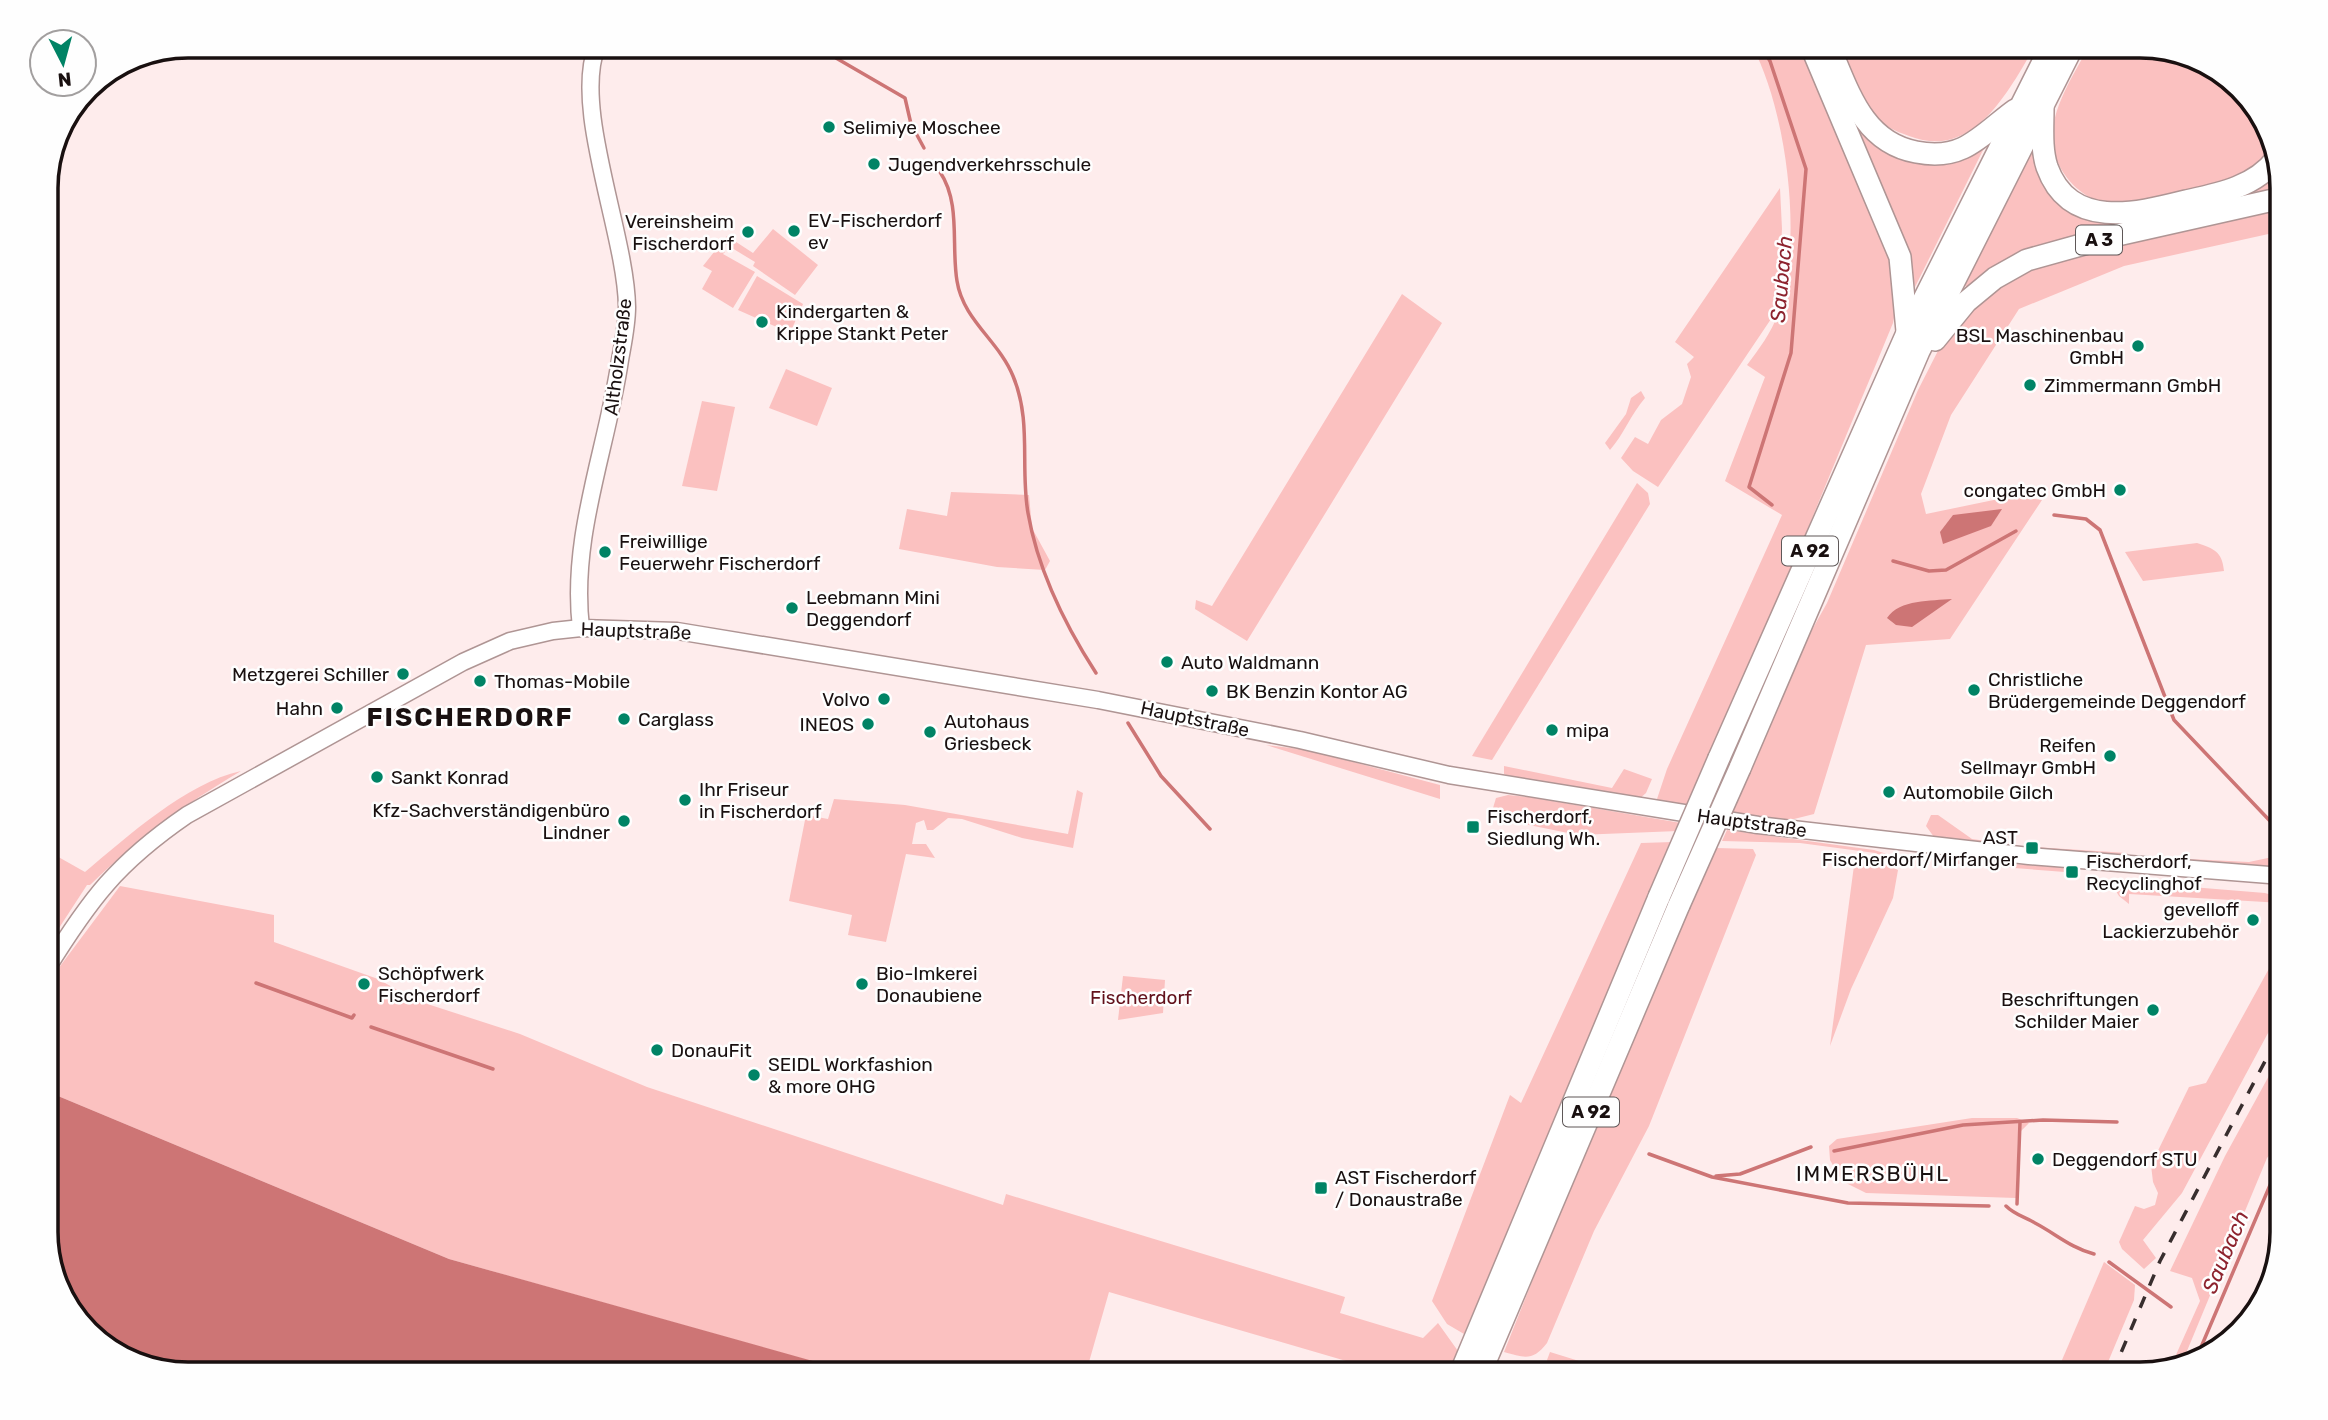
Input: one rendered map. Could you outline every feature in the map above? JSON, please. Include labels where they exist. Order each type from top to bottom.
[{"type":"highway","name":"A 92","points":[[1816,58],[1900,257],[1907,333]]},
{"type":"highway","points":[[1834,58],[1860,115],[1881,138],[1902,149],[1932,154],[1962,149],[2017,109]]},
{"type":"highway","name":"A 92","points":[[1467,1362],[1494,1316],[1669,901],[1719,758],[1907,333],[2045,58]]},
{"type":"highway","name":"A 92","points":[[1669,901],[1740,768],[1919,351],[2067,58]]},
{"type":"highway","points":[[2043,103],[2048,168],[2065,193],[2103,214],[2133,214],[2224,192],[2258,177],[2268,167]]},
{"type":"highway","name":"A 3","points":[[1919,351],[1935,340],[1975,294],[1995,278],[2027,260],[2067,248],[2270,201]]},
{"type":"highway","name":"A 92","points":[[1483,1362],[1494,1316]]},
{"type":"main road","name":"Altholzstraße","points":[[581,628],[578,576],[582,544],[613,407],[627,312],[619,238],[590,106],[595,58]]},
{"type":"main road","name":"Hauptstraße","points":[[58,951],[87,904],[111,876],[155,837],[265,770],[463,662],[509,641],[581,628],[690,633],[912,668],[1187,716],[1449,775],[1758,825],[2029,856],[2270,874]]},
{"type":"green space","points":[[1757,58],[1806,58],[1876,212],[1899,292],[1893,323],[1760,644],[1688,807],[1656,802],[1667,769],[1782,515],[1725,481],[1765,377],[1747,365],[1778,314],[1786,285],[1790,252],[1788,178],[1774,105]]},
{"type":"green space","points":[[1829,58],[1853,111],[1904,152],[1989,138],[1915,287],[1907,245]]},
{"type":"green space","points":[[1845,58],[2028,58],[2013,83],[1986,118],[1970,131],[1952,139],[1932,141],[1909,136],[1885,125],[1868,107]]},
{"type":"green space","points":[[2082,58],[2157,59],[2190,68],[2205,75],[2238,102],[2257,131],[2266,156],[2252,168],[2219,183],[2127,206],[2097,201],[2072,184],[2056,158],[2053,144],[2055,117]]},
{"type":"green space","points":[[2037,140],[2047,176],[2113,219],[2269,168],[2270,193],[1969,289],[1963,284]]},
{"type":"green space","points":[[1780,188],[1782,229],[1779,284],[1771,319],[1658,487],[1633,471],[1621,458],[1635,437],[1648,444],[1661,420],[1682,404],[1691,377],[1687,364],[1694,357],[1675,342]]},
{"type":"green space","points":[[2270,206],[2270,234],[2124,266],[2019,309],[1951,415],[1921,494],[1926,514],[2013,496],[2042,500],[1950,639],[1866,645],[1814,814],[1786,821],[1727,812],[1793,664],[1827,603],[1918,390],[1944,339],[1975,302],[2037,263]]},
{"type":"green space","points":[[773,229],[818,265],[795,295],[753,266],[755,262],[722,242],[727,236],[753,253]]},
{"type":"green space","points":[[718,247],[725,252],[723,254],[755,272],[733,308],[702,289],[712,271],[703,266]]},
{"type":"green space","points":[[757,276],[803,304],[790,333],[738,310]]},
{"type":"green space","points":[[1402,294],[1442,323],[1247,641],[1195,609],[1196,600],[1212,606]]},
{"type":"green space","points":[[786,369],[832,388],[817,426],[769,408]]},
{"type":"green space","points":[[1641,391],[1645,398],[1610,450],[1605,443],[1626,414],[1631,398]]},
{"type":"green space","points":[[702,401],[735,407],[717,491],[682,486]]},
{"type":"green space","points":[[1637,483],[1648,493],[1650,504],[1492,760],[1472,756]]},
{"type":"green space","points":[[951,492],[1029,495],[1032,528],[1050,561],[1045,570],[997,567],[899,549],[907,509],[947,516]]},
{"type":"green space","points":[[2197,543],[2219,555],[2224,571],[2143,581],[2125,552]]},
{"type":"green space","points":[[1266,745],[1308,750],[1440,785],[1440,799]]},
{"type":"green space","points":[[1504,766],[1612,788],[1624,769],[1652,779],[1646,793],[1638,800],[1510,777],[1504,774]]},
{"type":"green space","points":[[241,771],[162,823],[87,885],[58,930],[58,857],[85,872],[158,813],[220,777]]},
{"type":"green space","points":[[1077,790],[1083,793],[1073,848],[1022,838],[962,819],[948,818],[933,830],[927,830],[924,820],[916,823],[912,844],[926,844],[935,858],[906,854],[886,942],[848,935],[852,915],[789,901],[806,815],[828,819],[834,799],[905,805],[1068,834]]},
{"type":"green space","points":[[1508,795],[1681,823],[1678,831],[1578,835],[1505,820],[1496,815],[1493,808],[1496,798]]},
{"type":"green space","points":[[1931,815],[1938,815],[1972,839],[1994,842],[1994,845],[1934,837],[1926,826]]},
{"type":"green space","points":[[1727,830],[1874,850],[1887,854],[1896,861],[1875,853],[1800,843],[1722,841]]},
{"type":"green space","points":[[1673,842],[1464,1334],[1447,1324],[1432,1301],[1510,1095],[1521,1103],[1641,843]]},
{"type":"green space","points":[[2035,847],[2127,853],[2129,856],[2249,862],[2270,858],[2270,868],[2037,850]]},
{"type":"green space","points":[[1716,848],[1753,849],[1756,855],[1649,1126],[1594,1231],[1547,1343],[1533,1355],[1518,1356],[1504,1352],[1613,1078]]},
{"type":"green space","points":[[1855,858],[1872,858],[1898,870],[1893,898],[1851,989],[1830,1046]]},
{"type":"green space","points":[[1959,860],[2070,868],[2078,873],[1961,864],[1934,865]]},
{"type":"green space","points":[[2118,881],[2265,893],[2270,894],[2270,902],[2129,894],[2129,904],[2114,888]]},
{"type":"green space","points":[[120,886],[274,915],[274,942],[378,979],[415,1000],[520,1034],[647,1087],[1003,1205],[1006,1194],[1345,1297],[1340,1313],[1423,1338],[1438,1323],[1458,1351],[1453,1362],[1350,1362],[1109,1292],[1089,1362],[814,1362],[449,1259],[58,1096],[58,969]]},
{"type":"green space","points":[[2270,967],[2270,1029],[2182,1193],[2143,1240],[2156,1258],[2144,1269],[2122,1249],[2119,1242],[2135,1206],[2144,1209],[2155,1205],[2158,1193],[2153,1182],[2151,1165],[2189,1087],[2206,1083]]},
{"type":"green space","name":"Fischerdorf","points":[[1123,976],[1165,980],[1163,1013],[1118,1020]]},
{"type":"green space","points":[[2270,1074],[2270,1154],[2186,1354],[2175,1358],[2200,1301],[2192,1278],[2170,1271],[2225,1156]]},
{"type":"green space","points":[[1972,1118],[2017,1118],[2029,1123],[2018,1134],[2016,1198],[1866,1193],[1842,1181],[1830,1160],[1829,1146],[1837,1139]]},
{"type":"green space","points":[[2104,1262],[2135,1285],[2134,1300],[2108,1362],[2061,1362]]},
{"type":"green space","points":[[1550,1352],[1582,1362],[1548,1362]]},
{"type":"shaded area","points":[[2002,509],[1991,526],[1943,544],[1940,532],[1953,515]]},
{"type":"shaded area","points":[[1952,599],[1912,627],[1896,625],[1887,618],[1908,604]]},
{"type":"shaded area","points":[[58,1096],[449,1259],[816,1362],[188,1362],[154,1358],[123,1345],[96,1324],[80,1304],[65,1274],[58,1240]]},
{"type":"waterway","points":[[836,58],[905,98],[911,124],[924,148]]},
{"type":"waterway","name":"Saubach","points":[[1768,58],[1806,169],[1791,353],[1749,487],[1772,505]]},
{"type":"waterway","points":[[940,172],[951,197],[955,268],[961,295],[974,319],[1007,363],[1019,393],[1024,427],[1026,496],[1038,556],[1063,617],[1096,673]]},
{"type":"waterway","name":"Saubach","points":[[2054,515],[2086,519],[2100,530],[2174,720],[2270,821]]},
{"type":"waterway","name":"Saubach","points":[[1893,561],[1929,571],[1946,570],[2016,531]]},
{"type":"waterway","points":[[1128,723],[1161,776],[1210,829]]},
{"type":"waterway","points":[[256,983],[352,1018],[354,1015]]},
{"type":"waterway","points":[[371,1027],[493,1069]]},
{"type":"waterway","points":[[1834,1151],[1963,1125],[2043,1120],[2117,1122]]},
{"type":"waterway","points":[[2017,1204],[2020,1122]]},
{"type":"waterway","points":[[1716,1176],[1740,1174],[1811,1147]]},
{"type":"waterway","points":[[1649,1154],[1712,1177],[1848,1203],[1989,1206]]},
{"type":"waterway","name":"Saubach","points":[[2201,1347],[2270,1185]]},
{"type":"waterway","points":[[2006,1206],[2016,1214],[2094,1254]]},
{"type":"waterway","points":[[2109,1262],[2171,1307]]},
{"type":"railway","points":[[2117,1362],[2160,1261],[2270,1052]]},
{"type":"place","name":"Selimiye Moschee","points":[[829,127]]},
{"type":"place","name":"Jugendverkehrsschule","points":[[874,164]]},
{"type":"place","name":"EV-Fischerdorf ev","points":[[794,231]]},
{"type":"place","name":"Vereinsheim Fischerdorf","points":[[748,232]]},
{"type":"place","name":"Kindergarten & Krippe Stankt Peter","points":[[762,322]]},
{"type":"place","name":"BSL Maschinenbau GmbH","points":[[2138,346]]},
{"type":"place","name":"Zimmermann GmbH","points":[[2030,385]]},
{"type":"place","name":"congatec GmbH","points":[[2120,490]]},
{"type":"place","name":"Freiwillige Feuerwehr Fischerdorf","points":[[605,552]]},
{"type":"place","name":"Leebmann Mini Deggendorf","points":[[792,608]]},
{"type":"place","name":"Auto Waldmann","points":[[1167,662]]},
{"type":"place","name":"Metzgerei Schiller","points":[[403,674]]},
{"type":"place","name":"Thomas-Mobile","points":[[480,681]]},
{"type":"place","name":"Christliche Brüdergemeinde Deggendorf","points":[[1974,690]]},
{"type":"place","name":"BK Benzin Kontor AG","points":[[1212,691]]},
{"type":"place","name":"Volvo","points":[[884,699]]},
{"type":"place","name":"Hahn","points":[[337,708]]},
{"type":"place","name":"Carglass","points":[[624,719]]},
{"type":"place","name":"INEOS","points":[[868,724]]},
{"type":"place","name":"mipa","points":[[1552,730]]},
{"type":"place","name":"Autohaus Griesbeck","points":[[930,732]]},
{"type":"place","name":"Reifen Sellmayr GmbH","points":[[2110,756]]},
{"type":"place","name":"Sankt Konrad","points":[[377,777]]},
{"type":"place","name":"Automobile Gilch","points":[[1889,792]]},
{"type":"place","name":"Ihr Friseur in Fischerdorf","points":[[685,800]]},
{"type":"place","name":"Kfz-Sachverständigenbüro Lindner","points":[[624,821]]},
{"type":"place","name":"Fischerdorf, Siedlung Wh.","points":[[1473,827]]},
{"type":"place","name":"AST Fischerdorf/Mirfanger","points":[[2032,848]]},
{"type":"place","name":"Fischerdorf, Recyclinghof","points":[[2072,872]]},
{"type":"place","name":"gevelloff Lackierzubehör","points":[[2253,920]]},
{"type":"place","name":"Schöpfwerk Fischerdorf","points":[[364,984]]},
{"type":"place","name":"Bio-Imkerei Donaubiene","points":[[862,984]]},
{"type":"place","name":"Beschriftungen Schilder Maier","points":[[2153,1010]]},
{"type":"place","name":"DonauFit","points":[[657,1050]]},
{"type":"place","name":"SEIDL Workfashion & more OHG","points":[[754,1075]]},
{"type":"place","name":"Deggendorf STU","points":[[2038,1159]]},
{"type":"place","name":"AST Fischerdorf / Donaustraße","points":[[1321,1188]]},
{"type":"district","name":"FISCHERDORF","points":[[470,717]]},
{"type":"district","name":"IMMERSBÜHL","points":[[1873,1173]]}]
